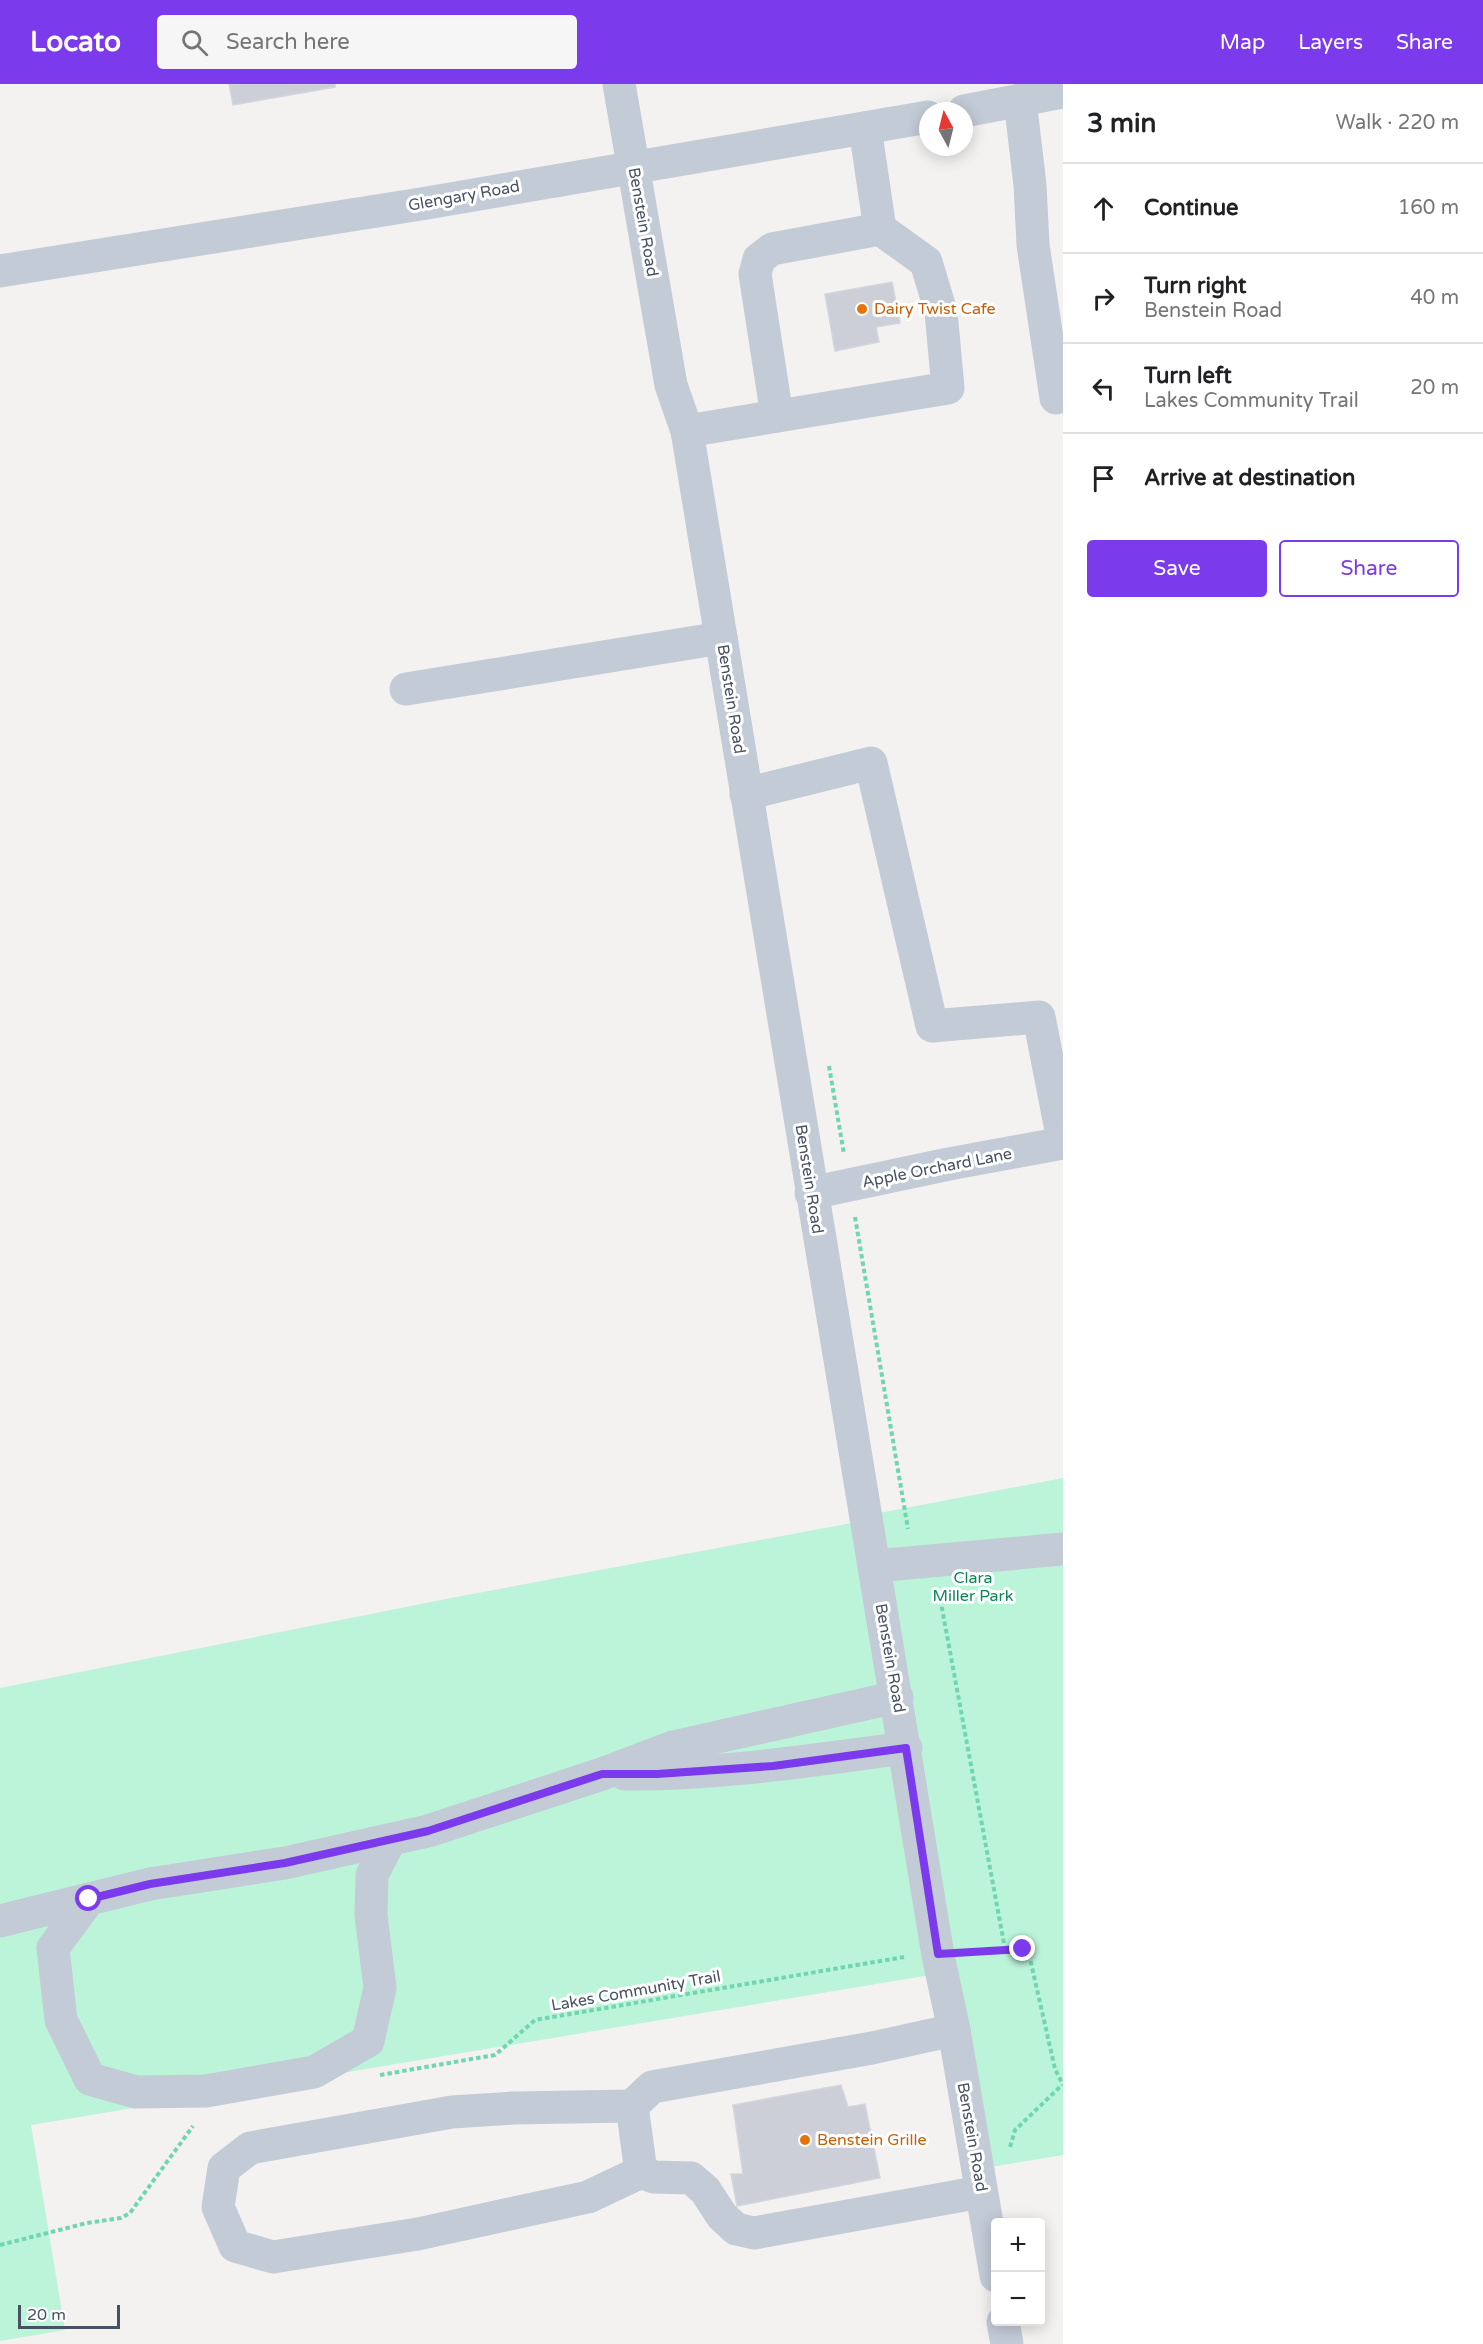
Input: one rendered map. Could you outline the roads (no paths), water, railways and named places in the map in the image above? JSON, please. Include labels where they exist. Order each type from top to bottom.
[{"type":"street","name":"Benstein Road","points":[[619,84],[671,385],[687,431],[811,1193],[906,1748],[938,1954],[954,2030],[995,2272]]},
{"type":"street","points":[[973,109],[1063,92]]},
{"type":"street","points":[[1020,100],[1030,184],[1033,245],[1056,398]]},
{"type":"street","name":"Glengary Road","points":[[0,271],[415,205],[919,119]]},
{"type":"street","points":[[687,431],[948,388],[940,312],[926,262],[880,229],[865,128]]},
{"type":"street","points":[[777,416],[755,274],[759,259],[772,249],[880,229]]},
{"type":"street","points":[[406,689],[721,638]]},
{"type":"street","points":[[746,794],[871,763],[932,1026],[1039,1017],[1063,1142]]},
{"type":"street","name":"Apple Orchard Lane","points":[[811,1193],[1063,1142]]},
{"type":"street","points":[[875,1566],[1063,1548]]},
{"type":"street","points":[[0,1921],[150,1884],[285,1863],[428,1831],[602,1774],[673,1748],[897,1697]]},
{"type":"street","points":[[602,1774],[657,1774],[773,1766],[906,1748]]},
{"type":"street","points":[[89,1899],[53,1948],[60,2020],[90,2079],[136,2092],[206,2091],[314,2072],[368,2041],[380,1988],[371,1915],[372,1875],[390,1840]]},
{"type":"street","points":[[954,2030],[872,2048],[652,2087],[632,2106],[514,2108],[452,2112],[250,2148],[224,2168],[218,2207],[236,2246],[273,2257],[418,2234],[588,2197],[641,2172],[654,2177],[691,2178],[705,2190],[722,2216],[736,2229],[754,2233],[981,2192]]},
{"type":"street","points":[[632,2106],[641,2172]]},
{"type":"street","points":[[1004,2326],[1007,2344]]},
{"type":"place","name":"Dairy Twist Cafe","points":[[862,309]]},
{"type":"place","name":"Benstein Grille","points":[[805,2140]]},
{"type":"park label","name":"Clara Miller Park","points":[[973,1587]]}]
